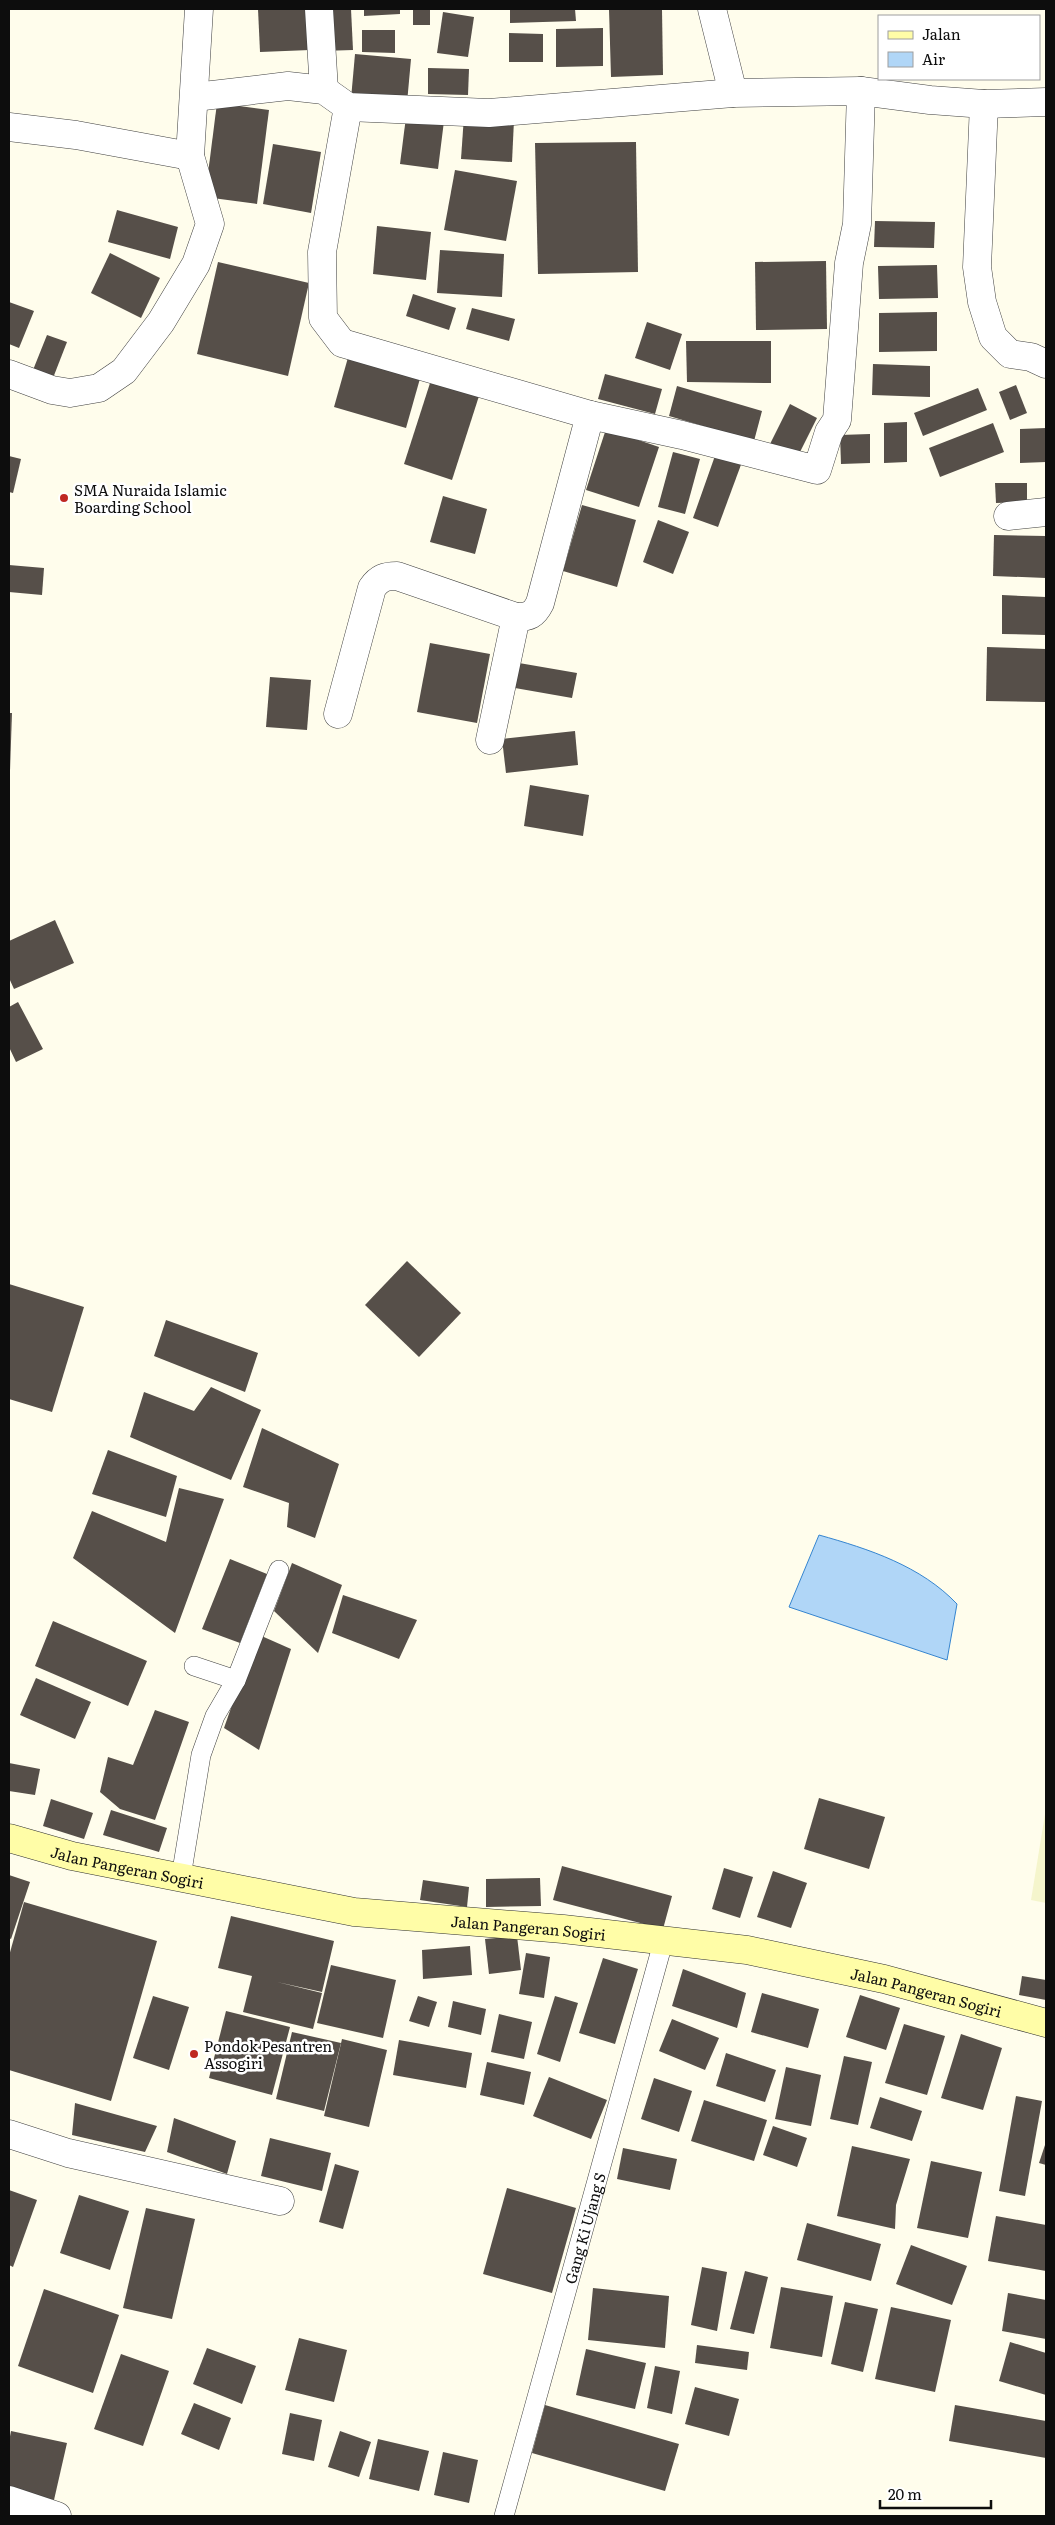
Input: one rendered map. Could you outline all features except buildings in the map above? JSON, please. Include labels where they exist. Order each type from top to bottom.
[{"type":"street","points":[[9,374],[52,390],[70,393],[99,388],[124,371],[161,322],[196,264],[210,224],[190,156],[199,9]]},
{"type":"street","points":[[319,9],[324,90]]},
{"type":"street","points":[[712,9],[733,93]]},
{"type":"street","points":[[195,97],[288,86],[324,90],[348,107],[489,113],[733,93],[861,91],[930,100],[984,104],[1046,102]]},
{"type":"street","points":[[348,107],[322,252],[323,318],[342,342],[590,415],[682,435],[816,470],[830,432],[837,420],[849,263],[857,224],[861,91]]},
{"type":"street","points":[[984,104],[977,267],[982,302],[993,337],[1010,354],[1031,357],[1046,364]]},
{"type":"street","points":[[9,128],[76,135],[190,156]]},
{"type":"street","points":[[338,714],[372,588],[378,580],[388,576],[397,576],[516,617],[528,617],[536,612],[540,604],[590,415]]},
{"type":"street","points":[[1008,516],[1046,512]]},
{"type":"street","points":[[490,740],[516,617]]},
{"type":"street","name":"Jalan Pangeran Sogiri","points":[[9,1838],[72,1856],[354,1912],[664,1939],[747,1950],[884,1979],[1046,2023]]},
{"type":"street","points":[[9,2134],[68,2153],[280,2201]]},
{"type":"street","points":[[9,2500],[57,2516]]},
{"type":"lane","points":[[181,1877],[202,1755],[215,1716],[236,1680],[279,1570]]},
{"type":"lane","points":[[194,1666],[236,1680]]},
{"type":"lane","name":"Gang Ki Ujang S","points":[[504,2516],[664,1939]]},
{"type":"green space","points":[[1046,1808],[1046,1903],[1031,1900]]},
{"type":"water","points":[[819,1535],[857,1546],[911,1569],[943,1591],[957,1604],[947,1660],[789,1607]]},
{"type":"place","name":"SMA Nuraida Islamic Boarding School","points":[[64,498]]},
{"type":"place","name":"Pondok Pesantren Assogiri","points":[[194,2054]]}]
